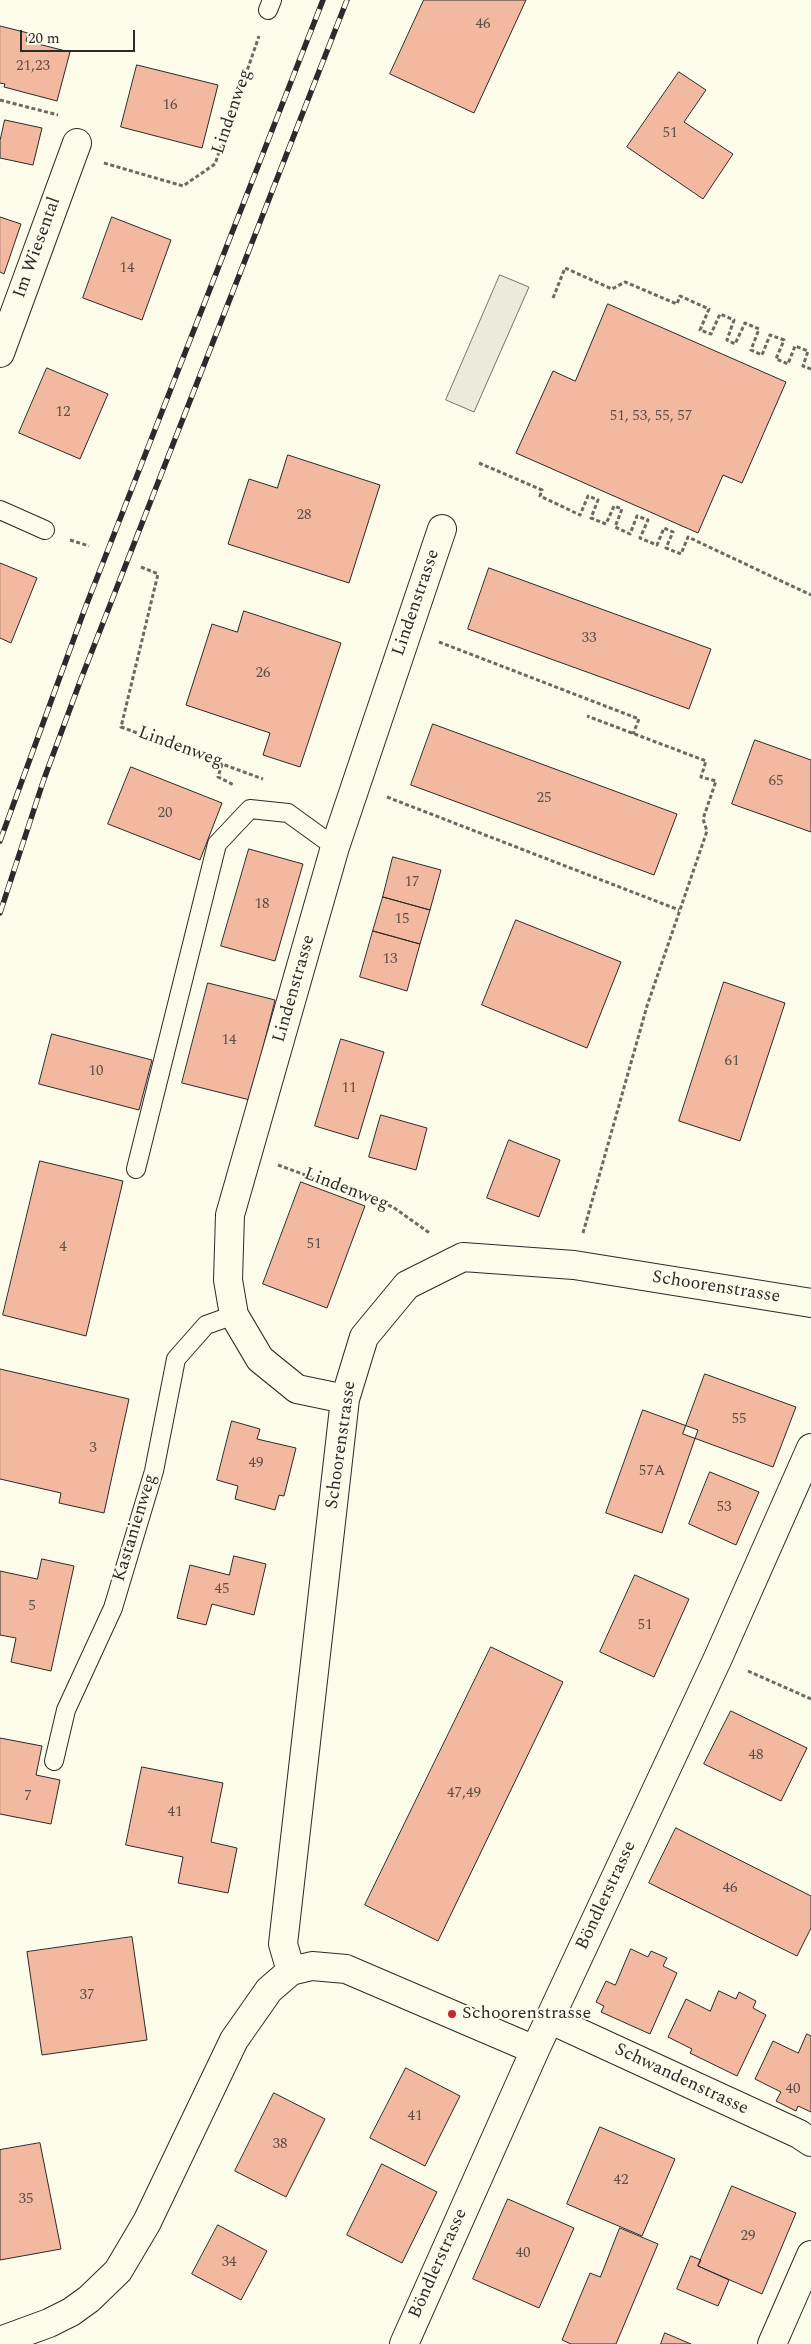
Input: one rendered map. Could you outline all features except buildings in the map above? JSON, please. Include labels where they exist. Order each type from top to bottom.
[{"type":"street","name":"Im Wiesental","points":[[0,352],[75,148]]},
{"type":"street","name":"Lindenstrasse","points":[[345,1399],[297,1389],[260,1359],[234,1315],[228,1280],[230,1215],[336,847],[442,529]]},
{"type":"street","name":"Schoorenstrasse","points":[[291,1972],[283,1944],[345,1399],[364,1337],[407,1285],[462,1257],[574,1265],[811,1303]]},
{"type":"street","name":"Böndlerstrasse","points":[[404,2344],[534,2050],[718,1658],[811,1448]]},
{"type":"street","points":[[0,2341],[49,2323],[70,2312],[89,2299],[118,2271],[148,2222],[234,2040],[269,1990],[291,1972],[312,1966],[346,1969],[534,2050]]},
{"type":"street","name":"Schwandenstrasse","points":[[549,2019],[800,2134],[811,2142]]},
{"type":"street","points":[[772,2344],[811,2255]]},
{"type":"lane","points":[[0,510],[45,530]]},
{"type":"lane","points":[[136,1169],[218,844],[250,809],[288,813],[336,847]]},
{"type":"lane","name":"Kastanienweg","points":[[54,1761],[66,1710],[113,1608],[154,1471],[176,1359],[206,1325],[234,1315]]},
{"type":"path","name":"Lindenweg","points":[[75,148],[183,186],[214,164],[270,5]]},
{"type":"path","points":[[0,100],[85,122],[75,148]]},
{"type":"path","points":[[552,298],[565,268],[612,289],[625,282],[677,304],[680,296],[709,309],[700,330],[711,334],[720,314],[734,320],[726,340],[735,344],[745,323],[759,329],[752,350],[762,355],[770,335],[784,340],[776,359],[788,364],[796,346],[808,351],[803,366],[811,369]]},
{"type":"path","points":[[479,463],[542,490],[540,496],[580,515],[588,496],[598,500],[590,518],[606,524],[614,506],[622,509],[616,527],[630,534],[637,516],[648,520],[640,538],[657,545],[664,528],[673,532],[666,548],[680,554],[688,537],[811,595]]},
{"type":"path","name":"Lindenweg","points":[[141,567],[158,574],[122,727],[267,781]]},
{"type":"path","points":[[408,630],[639,720],[634,734]]},
{"type":"path","points":[[574,1265],[647,1006],[707,831],[703,819],[716,781],[701,777],[706,761],[587,716]]},
{"type":"path","points":[[356,785],[680,910]]},
{"type":"path","name":"Lindenweg","points":[[247,1153],[393,1207],[462,1257]]},
{"type":"path","points":[[718,1658],[811,1699]]},
{"type":"shaded area","points":[[500,275],[529,287],[474,412],[446,400]]},
{"type":"railway","points":[[0,841],[84,611],[323,0]]},
{"type":"railway","points":[[0,913],[44,779],[81,679],[347,0]]},
{"type":"place","name":"Schoorenstrasse","points":[[452,2014]]}]
